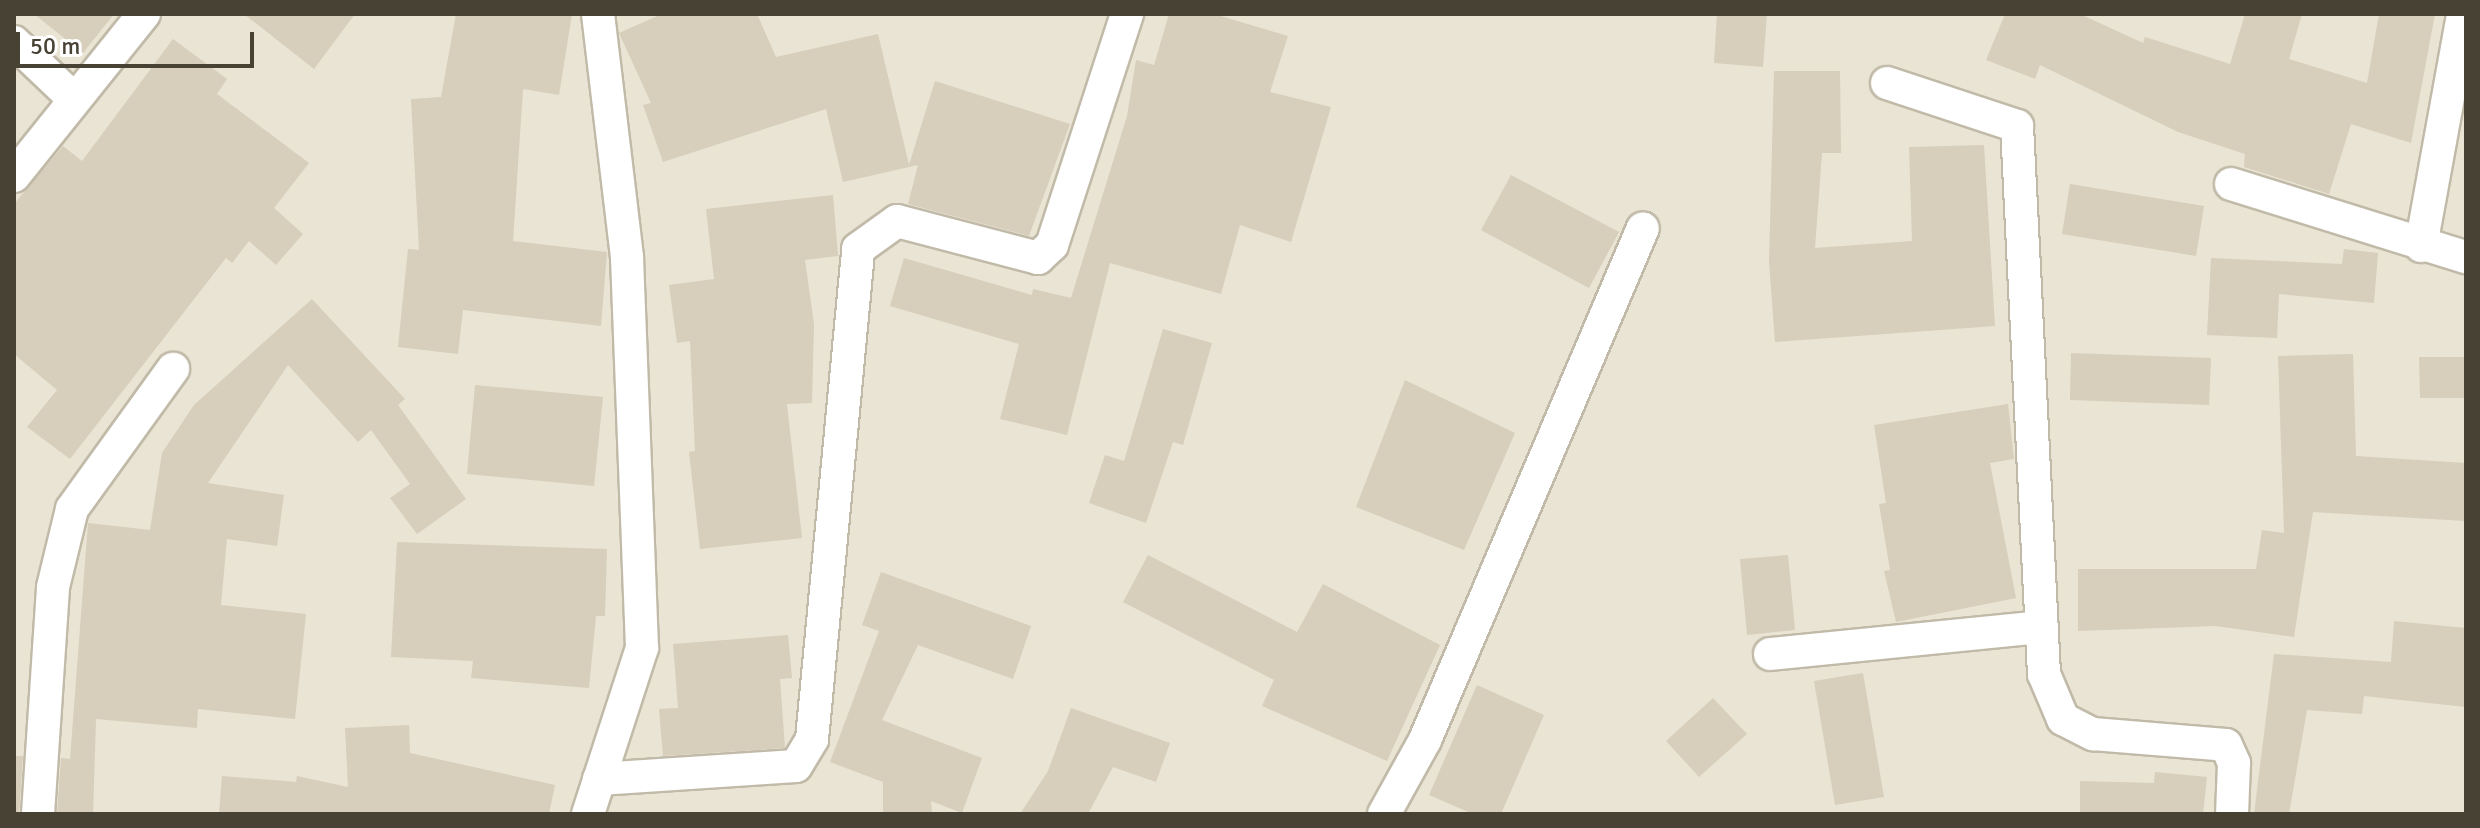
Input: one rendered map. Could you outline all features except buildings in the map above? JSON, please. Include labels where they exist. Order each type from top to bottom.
[{"type":"street","points":[[14,176],[144,14]]},
{"type":"street","points":[[588,814],[642,648],[627,257],[598,14]]},
{"type":"street","points":[[599,779],[796,766],[812,739],[858,249],[897,221],[1038,258],[1052,245],[1127,14]]},
{"type":"street","points":[[2421,246],[2463,14]]},
{"type":"street","points":[[14,42],[74,99]]},
{"type":"street","points":[[1887,83],[2017,126],[2044,674],[2063,719],[2093,734],[2226,745],[2234,763],[2232,814]]},
{"type":"street","points":[[2231,184],[2421,246],[2466,257]]},
{"type":"street","points":[[1384,814],[1425,740],[1643,228]]},
{"type":"street","points":[[38,814],[53,587],[72,509],[173,369]]},
{"type":"street","points":[[1770,654],[2042,627]]},
{"type":"shaded area","points":[[14,14],[2466,14],[2466,814],[14,814]]}]
